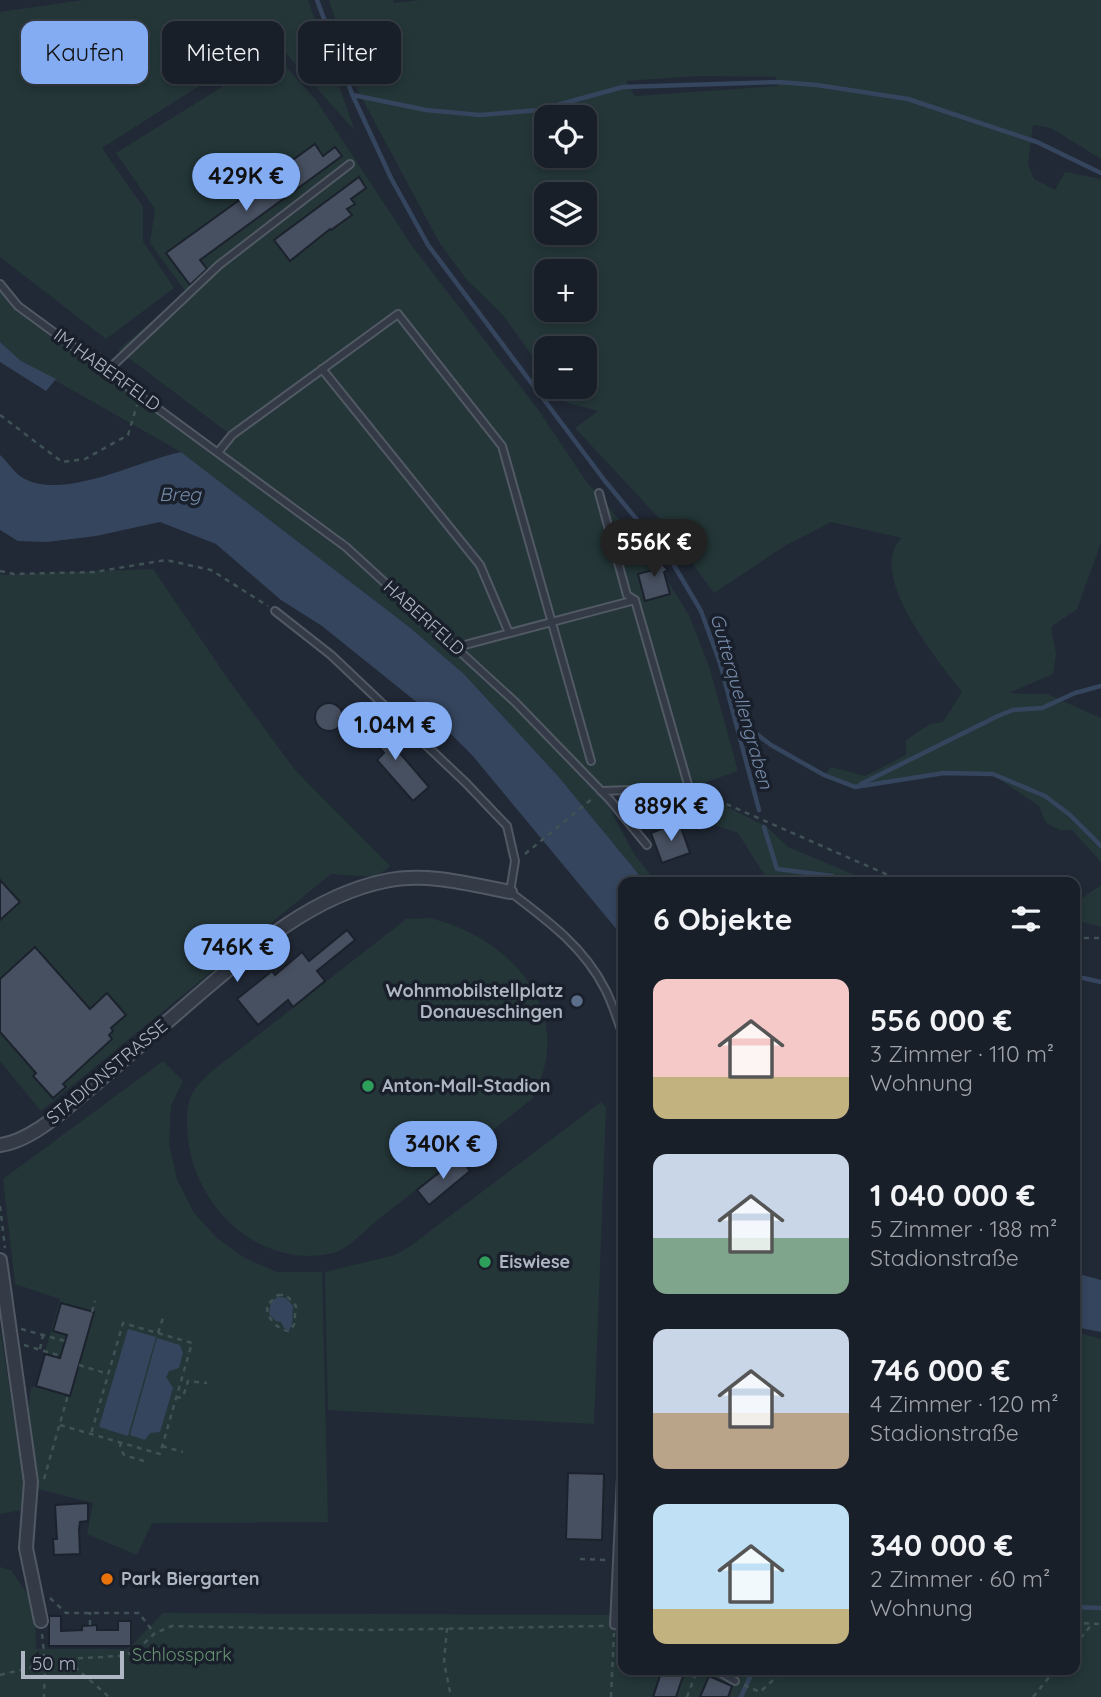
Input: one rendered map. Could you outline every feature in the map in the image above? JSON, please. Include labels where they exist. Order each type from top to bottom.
[{"type":"street","name":"STADIONSTRASSE","points":[[0,1144],[51,1121],[247,954],[294,920],[326,902],[376,883],[416,877],[453,880],[510,892]]},
{"type":"street","points":[[0,1260],[31,1482],[26,1548],[41,1621]]},
{"type":"lane","points":[[107,371],[219,265],[350,164]]},
{"type":"lane","name":"IM HABERFELD","points":[[0,284],[18,306],[219,451]]},
{"type":"lane","points":[[219,451],[232,435],[398,314],[502,446],[591,761]]},
{"type":"lane","points":[[322,369],[480,565],[509,633]]},
{"type":"lane","name":"HABERFELD","points":[[219,451],[346,547],[457,647],[515,702],[647,845]]},
{"type":"lane","points":[[598,793],[689,788],[635,600],[627,595],[599,493]]},
{"type":"lane","points":[[457,647],[635,600]]},
{"type":"lane","points":[[275,611],[331,654],[466,783],[507,827],[515,861],[510,892],[553,925],[576,947],[605,988],[618,1022]]},
{"type":"lane","points":[[618,1539],[614,1625],[618,1625]]},
{"type":"lane","points":[[725,1675],[735,1681]]},
{"type":"path","points":[[0,415],[62,463],[85,459],[128,435],[140,394]]},
{"type":"path","points":[[0,572],[95,572],[166,561],[211,570],[275,611]]},
{"type":"path","points":[[689,788],[893,877]]},
{"type":"path","points":[[531,849],[598,793]]},
{"type":"path","points":[[1080,938],[1101,938]]},
{"type":"path","points":[[286,1295],[292,1299],[296,1306],[293,1322],[293,1329],[286,1332],[270,1319],[267,1312],[272,1298],[286,1295]]},
{"type":"path","points":[[92,1311],[95,1301]]},
{"type":"path","points":[[158,1333],[164,1315]]},
{"type":"path","points":[[60,1424],[91,1434],[160,1454],[192,1343],[123,1323],[91,1434]]},
{"type":"path","points":[[16,1327],[65,1341]]},
{"type":"path","points":[[39,1349],[43,1335]]},
{"type":"path","points":[[18,1343],[61,1356]]},
{"type":"path","points":[[79,1365],[108,1374]]},
{"type":"path","points":[[176,1398],[183,1397],[188,1381],[207,1383]]},
{"type":"path","points":[[44,1479],[68,1395]]},
{"type":"path","points":[[121,1442],[124,1455],[144,1461]]},
{"type":"path","points":[[162,1446],[183,1452]]},
{"type":"path","points":[[580,1559],[617,1560]]},
{"type":"path","points":[[48,1595],[66,1613],[139,1613],[155,1633]]},
{"type":"path","points":[[90,1612],[90,1625]]},
{"type":"path","points":[[41,1621],[45,1663],[44,1697]]},
{"type":"path","points":[[1080,1623],[1101,1624]]},
{"type":"path","points":[[1080,1639],[1093,1623]]},
{"type":"path","points":[[0,1675],[66,1659],[120,1656],[135,1652],[155,1633],[172,1626],[368,1630],[614,1625],[611,1697]]},
{"type":"path","points":[[447,1628],[444,1662],[451,1697]]},
{"type":"path","points":[[66,1659],[109,1697]]},
{"type":"path","points":[[687,1697],[695,1675]]},
{"type":"path","points":[[752,1689],[760,1692],[779,1675]]},
{"type":"path","points":[[1032,1697],[1051,1675]]},
{"type":"green space","points":[[84,0],[308,0],[316,21],[298,21],[298,67],[284,51],[284,21],[162,21],[162,84],[202,84],[102,148],[143,207],[143,241],[174,288],[106,339],[0,257],[0,12]]},
{"type":"green space","points":[[329,0],[393,0],[394,3],[420,0],[1101,0],[1101,159],[1051,128],[1033,125],[1028,164],[1034,179],[1055,190],[1065,172],[1101,179],[1101,543],[1077,609],[1051,627],[1056,654],[1053,674],[1009,693],[1047,694],[1101,718],[1101,862],[1072,830],[1060,830],[1046,823],[1039,806],[993,775],[944,774],[855,788],[824,776],[831,767],[865,776],[906,755],[906,740],[930,724],[943,722],[962,692],[923,640],[898,594],[892,573],[893,553],[902,538],[831,522],[783,547],[714,593],[658,517],[575,428],[598,411],[565,402],[563,399],[597,399],[597,336],[534,336],[534,358],[503,315],[467,280],[439,242],[356,84],[401,84],[401,21],[336,21]],"holes":[[[697,76],[776,77],[778,86],[635,96],[626,81]]]},
{"type":"green space","points":[[284,64],[298,80],[298,84],[302,84],[316,100],[412,246],[537,408],[586,481],[657,564],[689,615],[710,669],[738,771],[690,788],[767,827],[788,847],[860,877],[766,877],[738,833],[688,816],[624,805],[618,792],[601,792],[634,854],[652,877],[641,877],[558,776],[464,674],[408,626],[181,452],[21,361],[0,342],[0,284],[18,306],[218,451],[231,435],[118,350],[186,292],[150,243],[155,209],[116,153],[227,84],[284,84]]},
{"type":"green space","points":[[313,84],[338,84],[355,131]]},
{"type":"green space","points":[[153,569],[228,679],[295,770],[390,866],[376,877],[331,874],[41,1111],[0,1061],[0,575]]},
{"type":"green space","points":[[1101,885],[1101,927],[1080,921],[1080,900]]},
{"type":"green space","name":"Anton-Mall-Stadion","points":[[430,918],[460,928],[488,943],[511,962],[530,984],[542,1009],[547,1037],[544,1067],[532,1099],[339,1251],[306,1256],[281,1252],[258,1243],[236,1229],[218,1210],[204,1189],[194,1165],[188,1139],[187,1121],[193,1092],[211,1072],[406,919]]},
{"type":"green space","points":[[163,1061],[183,1081],[171,1106],[169,1144],[177,1179],[194,1213],[217,1238],[245,1258],[277,1272],[322,1272],[328,1522],[152,1523],[137,1555],[87,1534],[93,1503],[38,1489],[28,1411],[31,1387],[35,1387],[60,1299],[15,1284],[3,1179]]},
{"type":"green space","name":"Eiswiese","points":[[601,1102],[606,1107],[594,1424],[328,1410],[325,1272],[395,1255],[409,1247]]},
{"type":"green space","points":[[0,1328],[28,1509],[0,1514]]},
{"type":"green space","name":"Schlosspark","points":[[1080,1333],[1101,1339],[1101,1697],[0,1697],[0,1567],[11,1570],[35,1605],[36,1649],[128,1649],[163,1613],[618,1615],[618,1675],[1080,1675]]},
{"type":"water","points":[[0,342],[21,361],[56,379],[46,391],[0,362]]},
{"type":"water","name":"Breg","points":[[181,452],[408,626],[464,674],[558,776],[641,877],[618,877],[618,931],[472,755],[429,712],[322,626],[281,600],[216,544],[160,522],[96,536],[47,542],[18,541],[0,530],[0,455],[23,478],[40,484],[59,485],[101,477]]},
{"type":"water","points":[[1080,1274],[1101,1280],[1101,1332],[1080,1328]]},
{"type":"water","points":[[278,1297],[286,1298],[293,1306],[292,1326],[289,1330],[269,1314],[271,1301]]},
{"type":"water","points":[[128,1329],[156,1337],[128,1436],[99,1427]]},
{"type":"water","points":[[157,1338],[180,1345],[183,1353],[179,1368],[169,1371],[166,1377],[173,1388],[160,1432],[150,1433],[145,1440],[130,1435]]},
{"type":"building","points":[[315,144],[323,156],[335,147],[342,156],[200,260],[207,269],[190,285],[166,253],[260,185],[267,195],[287,180],[279,170]]},
{"type":"building","points":[[359,177],[366,188],[351,199],[355,204],[347,209],[352,215],[290,261],[274,240]]},
{"type":"building","points":[[650,550],[668,570],[664,572],[670,594],[645,601],[638,574],[653,570],[642,557]]},
{"type":"building","points":[[329,703],[339,707],[343,717],[339,727],[329,731],[319,727],[315,717],[319,707]]},
{"type":"building","points":[[367,715],[429,787],[413,801],[377,760],[384,753],[358,723]]},
{"type":"building","points":[[679,822],[690,853],[662,863],[651,833]]},
{"type":"building","points":[[0,880],[20,902],[0,920]]},
{"type":"building","points":[[347,930],[355,940],[317,971],[325,981],[293,1007],[288,1000],[258,1025],[237,999],[272,971],[275,975],[302,952],[309,961]]},
{"type":"building","points":[[35,947],[90,1009],[107,993],[126,1015],[111,1028],[113,1031],[109,1035],[112,1039],[63,1084],[66,1087],[53,1098],[33,1076],[36,1073],[0,1032],[0,979]]},
{"type":"building","points":[[459,1157],[470,1171],[429,1205],[417,1190]]},
{"type":"building","points":[[61,1303],[94,1312],[70,1396],[36,1386],[45,1354],[60,1358],[67,1335],[53,1331]]},
{"type":"building","points":[[568,1473],[604,1474],[602,1540],[566,1539]]},
{"type":"building","points":[[88,1503],[88,1521],[80,1522],[80,1554],[54,1555],[53,1539],[57,1539],[55,1505]]},
{"type":"building","points":[[49,1616],[61,1616],[61,1631],[82,1630],[82,1626],[97,1625],[97,1630],[118,1630],[118,1621],[131,1621],[131,1646],[49,1646]]},
{"type":"building","points":[[660,1675],[683,1675],[676,1697],[653,1697]]},
{"type":"building","points":[[709,1676],[732,1686],[728,1697],[700,1697]]},
{"type":"waterway","name":"Gutterquellengraben","points":[[317,0],[352,94],[391,178],[428,245],[605,481],[672,562],[701,611],[720,663],[759,810]]},
{"type":"waterway","points":[[353,95],[426,110],[480,115],[539,110],[623,87],[778,82],[817,85],[908,99],[1037,142],[1101,173]]},
{"type":"waterway","points":[[861,784],[998,716],[1013,710],[1042,708],[1075,693],[1101,686]]},
{"type":"waterway","points":[[735,717],[771,745],[824,775],[855,787],[944,773],[993,774],[1045,796],[1070,815],[1101,846]]},
{"type":"waterway","points":[[764,827],[777,869],[833,877]]},
{"type":"waterway","points":[[1080,977],[1101,982]]},
{"type":"waterway","points":[[1080,1607],[1101,1608]]},
{"type":"waterway","points":[[741,1697],[751,1675]]},
{"type":"place","name":"Wohnmobilstellplatz Donaueschingen","points":[[577,1001]]},
{"type":"place","name":"Anton-Mall-Stadion","points":[[368,1086]]},
{"type":"place","name":"Eiswiese","points":[[485,1262]]},
{"type":"place","name":"Park Biergarten","points":[[107,1579]]}]
